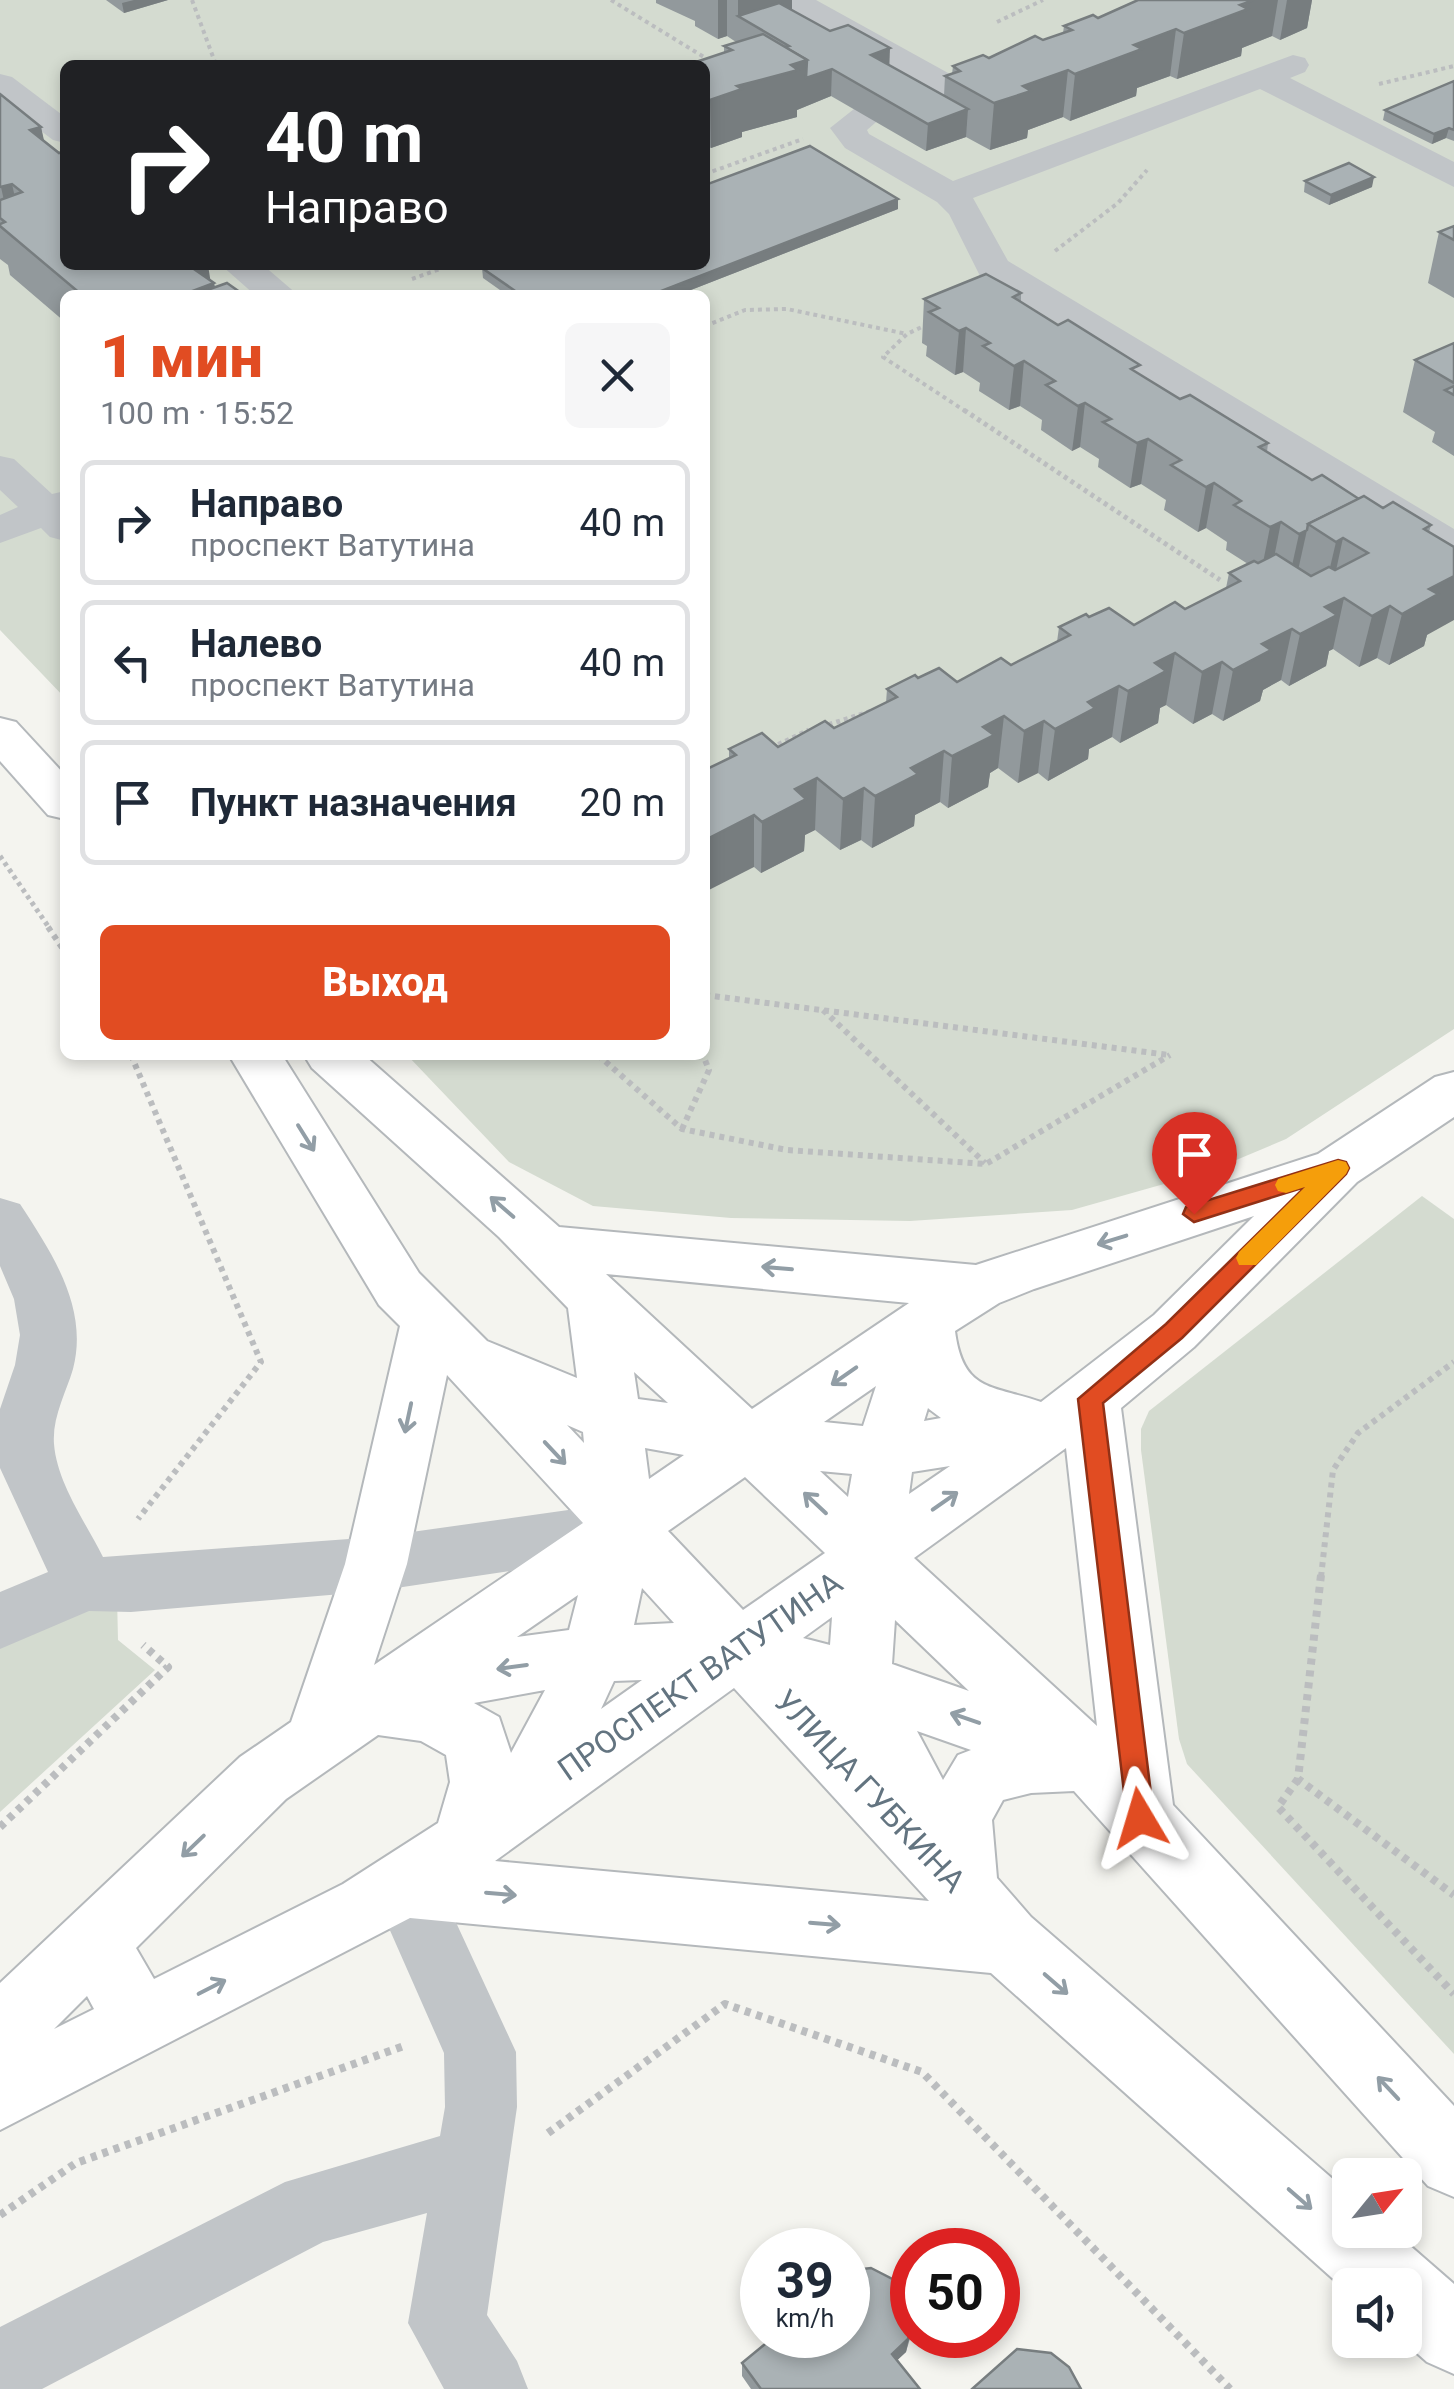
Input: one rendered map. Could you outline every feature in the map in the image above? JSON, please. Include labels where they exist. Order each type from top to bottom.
[{"type":"main road","points":[[0,732],[60,798]]},
{"type":"main road","name":"УЛИЦА ГУБКИНА","points":[[258,1060],[399,1289],[985,1916],[1378,2268]]},
{"type":"main road","points":[[336,1060],[543,1247],[1090,1762],[1454,2160]]},
{"type":"main road","name":"ПРОСПЕКТ ВАТУТИНА","points":[[0,2094],[404,1885],[467,1842],[1072,1411],[1174,1331],[1338,1168],[1454,1091]]},
{"type":"main road","name":"ПРОСПЕКТ ВАТУТИНА","points":[[0,2032],[263,1778],[924,1320],[979,1286],[1338,1168]]},
{"type":"main road","points":[[543,1247],[979,1286]]},
{"type":"main road","points":[[447,1340],[518,1364],[556,1352],[577,1337],[596,1300]]},
{"type":"main road","points":[[467,1842],[539,1770],[595,1654],[624,1528],[596,1300]]},
{"type":"main road","points":[[924,1320],[934,1370],[960,1402],[1000,1418],[1072,1411]]},
{"type":"main road","points":[[924,1320],[885,1452],[858,1681],[985,1916]]},
{"type":"main road","points":[[447,1340],[613,1419],[750,1441],[885,1452],[1072,1411]]},
{"type":"main road","points":[[317,1741],[447,1340]]},
{"type":"main road","points":[[1072,1411],[1140,1818]]},
{"type":"main road","points":[[369,1704],[495,1669],[595,1654],[737,1649],[858,1681],[1090,1762]]},
{"type":"main road","points":[[369,1704],[431,1713],[476,1738],[483,1782],[467,1842]]},
{"type":"main road","points":[[985,1916],[958,1817],[981,1776],[1031,1763],[1090,1762]]},
{"type":"main road","points":[[404,1885],[985,1916]]},
{"type":"main road","points":[[94,1941],[140,2023]]},
{"type":"main road","points":[[1422,2307],[1454,2335]]},
{"type":"lane","points":[[795,0],[947,86],[905,102]]},
{"type":"lane","points":[[800,42],[841,27]]},
{"type":"lane","points":[[950,194],[1278,71],[1454,176]]},
{"type":"lane","points":[[0,84],[60,129]]},
{"type":"lane","points":[[866,116],[847,128],[857,141],[950,194],[965,210],[993,268],[1454,546]]},
{"type":"lane","points":[[246,270],[272,290]]},
{"type":"lane","points":[[0,468],[59,514]]},
{"type":"lane","points":[[0,530],[59,514]]},
{"type":"lane","points":[[0,1219],[34,1272],[47,1316],[47,1354],[29,1400],[24,1446],[85,1584]]},
{"type":"lane","points":[[0,1621],[85,1584],[131,1586],[376,1564],[624,1528]]},
{"type":"lane","points":[[404,1885],[480,2052],[481,2107],[503,2154],[447,2324],[489,2389]]},
{"type":"lane","points":[[0,2369],[311,2208],[503,2154]]},
{"type":"path","points":[[192,0],[214,60]]},
{"type":"path","points":[[611,0],[709,60]]},
{"type":"path","points":[[997,22],[1043,0]]},
{"type":"path","points":[[710,61],[722,68]]},
{"type":"path","points":[[710,172],[866,116]]},
{"type":"path","points":[[412,279],[438,270]]},
{"type":"path","points":[[710,324],[745,310],[786,309],[906,334]]},
{"type":"path","points":[[943,318],[906,334],[883,357],[1220,580]]},
{"type":"path","points":[[755,755],[804,732],[879,709]]},
{"type":"path","points":[[0,856],[60,945]]},
{"type":"path","points":[[604,1060],[682,1128],[787,1150],[986,1164],[1170,1055],[710,996]]},
{"type":"path","points":[[821,1008],[986,1164]]},
{"type":"path","points":[[133,1060],[262,1362],[135,1523]]},
{"type":"path","points":[[682,1128],[709,1070],[705,1060]]},
{"type":"path","points":[[1454,1362],[1358,1433],[1333,1470],[1298,1779],[1278,1807],[1454,1994]]},
{"type":"path","points":[[0,1828],[168,1667],[131,1634]]},
{"type":"path","points":[[1298,1779],[1454,1896]]},
{"type":"path","points":[[503,2154],[725,2004],[922,2072],[1230,2389]]},
{"type":"path","points":[[0,2216],[76,2163],[404,2046]]},
{"type":"shaded area","points":[[0,0],[1454,0],[1454,1029],[1286,1139],[1210,1171],[1072,1210],[910,1221],[731,1218],[593,1206],[509,1162],[412,1060],[710,1060],[710,290],[60,290],[60,693],[0,630]]},
{"type":"shaded area","points":[[1422,1196],[1454,1219],[1454,2054],[1187,1764],[1179,1739],[1141,1450],[1141,1429],[1149,1411]]},
{"type":"shaded area","points":[[117,1596],[118,1640],[155,1670],[0,1812],[0,1632]]},
{"type":"building","points":[[1138,0],[1254,0],[1240,5],[1248,9],[1184,33],[1176,29],[1134,45],[1142,49],[1075,74],[1068,70],[1023,86],[1031,91],[994,103],[945,76],[960,71],[953,66],[983,55],[989,58],[1035,36],[1043,40],[1072,30],[1064,26],[1093,15],[1098,18]]},
{"type":"building","points":[[779,3],[830,31],[848,25],[890,48],[871,55],[968,109],[928,124],[832,69],[806,78],[807,60],[738,16]]},
{"type":"building","points":[[763,34],[807,60],[791,65],[798,70],[737,86],[742,89],[710,100],[710,60],[702,60],[732,50],[724,46]]},
{"type":"building","points":[[1454,81],[1454,130],[1434,134],[1385,110]]},
{"type":"building","points":[[0,94],[41,127],[30,130],[60,153],[60,270],[195,270],[214,283],[195,290],[76,290],[0,226],[5,222],[0,218],[0,200],[22,192],[12,184],[0,187]]},
{"type":"building","points":[[810,146],[898,199],[664,290],[514,290],[485,270],[710,270],[710,183]]},
{"type":"building","points":[[1349,163],[1374,177],[1331,195],[1305,181]]},
{"type":"building","points":[[1454,226],[1454,240],[1439,232]]},
{"type":"building","points":[[986,274],[1021,293],[1013,297],[1058,325],[1068,320],[1140,365],[1131,369],[1180,399],[1190,395],[1268,443],[1259,447],[1312,480],[1322,475],[1359,499],[1308,524],[1307,530],[1299,534],[1281,522],[1270,527],[1234,505],[1241,501],[1214,483],[1206,487],[1171,465],[1181,460],[1148,439],[1137,443],[1103,422],[1111,419],[1085,403],[1078,406],[1046,385],[1055,381],[1024,361],[1014,366],[983,346],[990,343],[966,328],[959,331],[929,312],[939,308],[924,299]]},
{"type":"building","points":[[227,283],[237,290],[207,290]]},
{"type":"building","points":[[1454,343],[1454,383],[1415,360]]},
{"type":"building","points":[[1364,496],[1383,508],[1393,502],[1431,525],[1424,529],[1454,547],[1454,576],[1429,589],[1438,594],[1402,614],[1390,606],[1372,616],[1344,598],[1325,607],[1337,615],[1300,634],[1292,629],[1262,644],[1271,650],[1233,670],[1222,662],[1202,672],[1175,653],[1155,663],[1166,671],[1128,691],[1119,686],[1088,702],[1095,708],[1055,729],[1044,721],[1024,731],[1004,716],[983,727],[994,735],[952,756],[944,751],[911,768],[918,774],[875,796],[864,788],[843,799],[817,778],[795,789],[806,799],[762,822],[754,815],[710,837],[710,768],[736,755],[729,749],[762,733],[778,747],[825,721],[834,728],[897,697],[887,689],[915,675],[918,678],[939,668],[957,682],[1001,658],[1011,665],[1070,635],[1059,627],[1086,614],[1089,617],[1109,608],[1134,625],[1175,602],[1185,609],[1240,581],[1229,573],[1276,554],[1311,576],[1329,567],[1335,570],[1368,553],[1343,538],[1336,542],[1308,524]]},
{"type":"building","points":[[870,2268],[890,2278],[890,2358],[895,2358],[920,2389],[761,2389],[742,2363],[748,2358],[870,2358]]},
{"type":"building","points":[[1020,2349],[1051,2353],[1069,2367],[1081,2389],[972,2389],[1007,2358],[1020,2358]]},
{"type":"slow traffic","points":[[1247,1258],[1338,1168],[1286,1185]]},
{"type":"route","points":[[1140,1818],[1090,1399],[1174,1331],[1338,1168],[1194,1214]]}]
